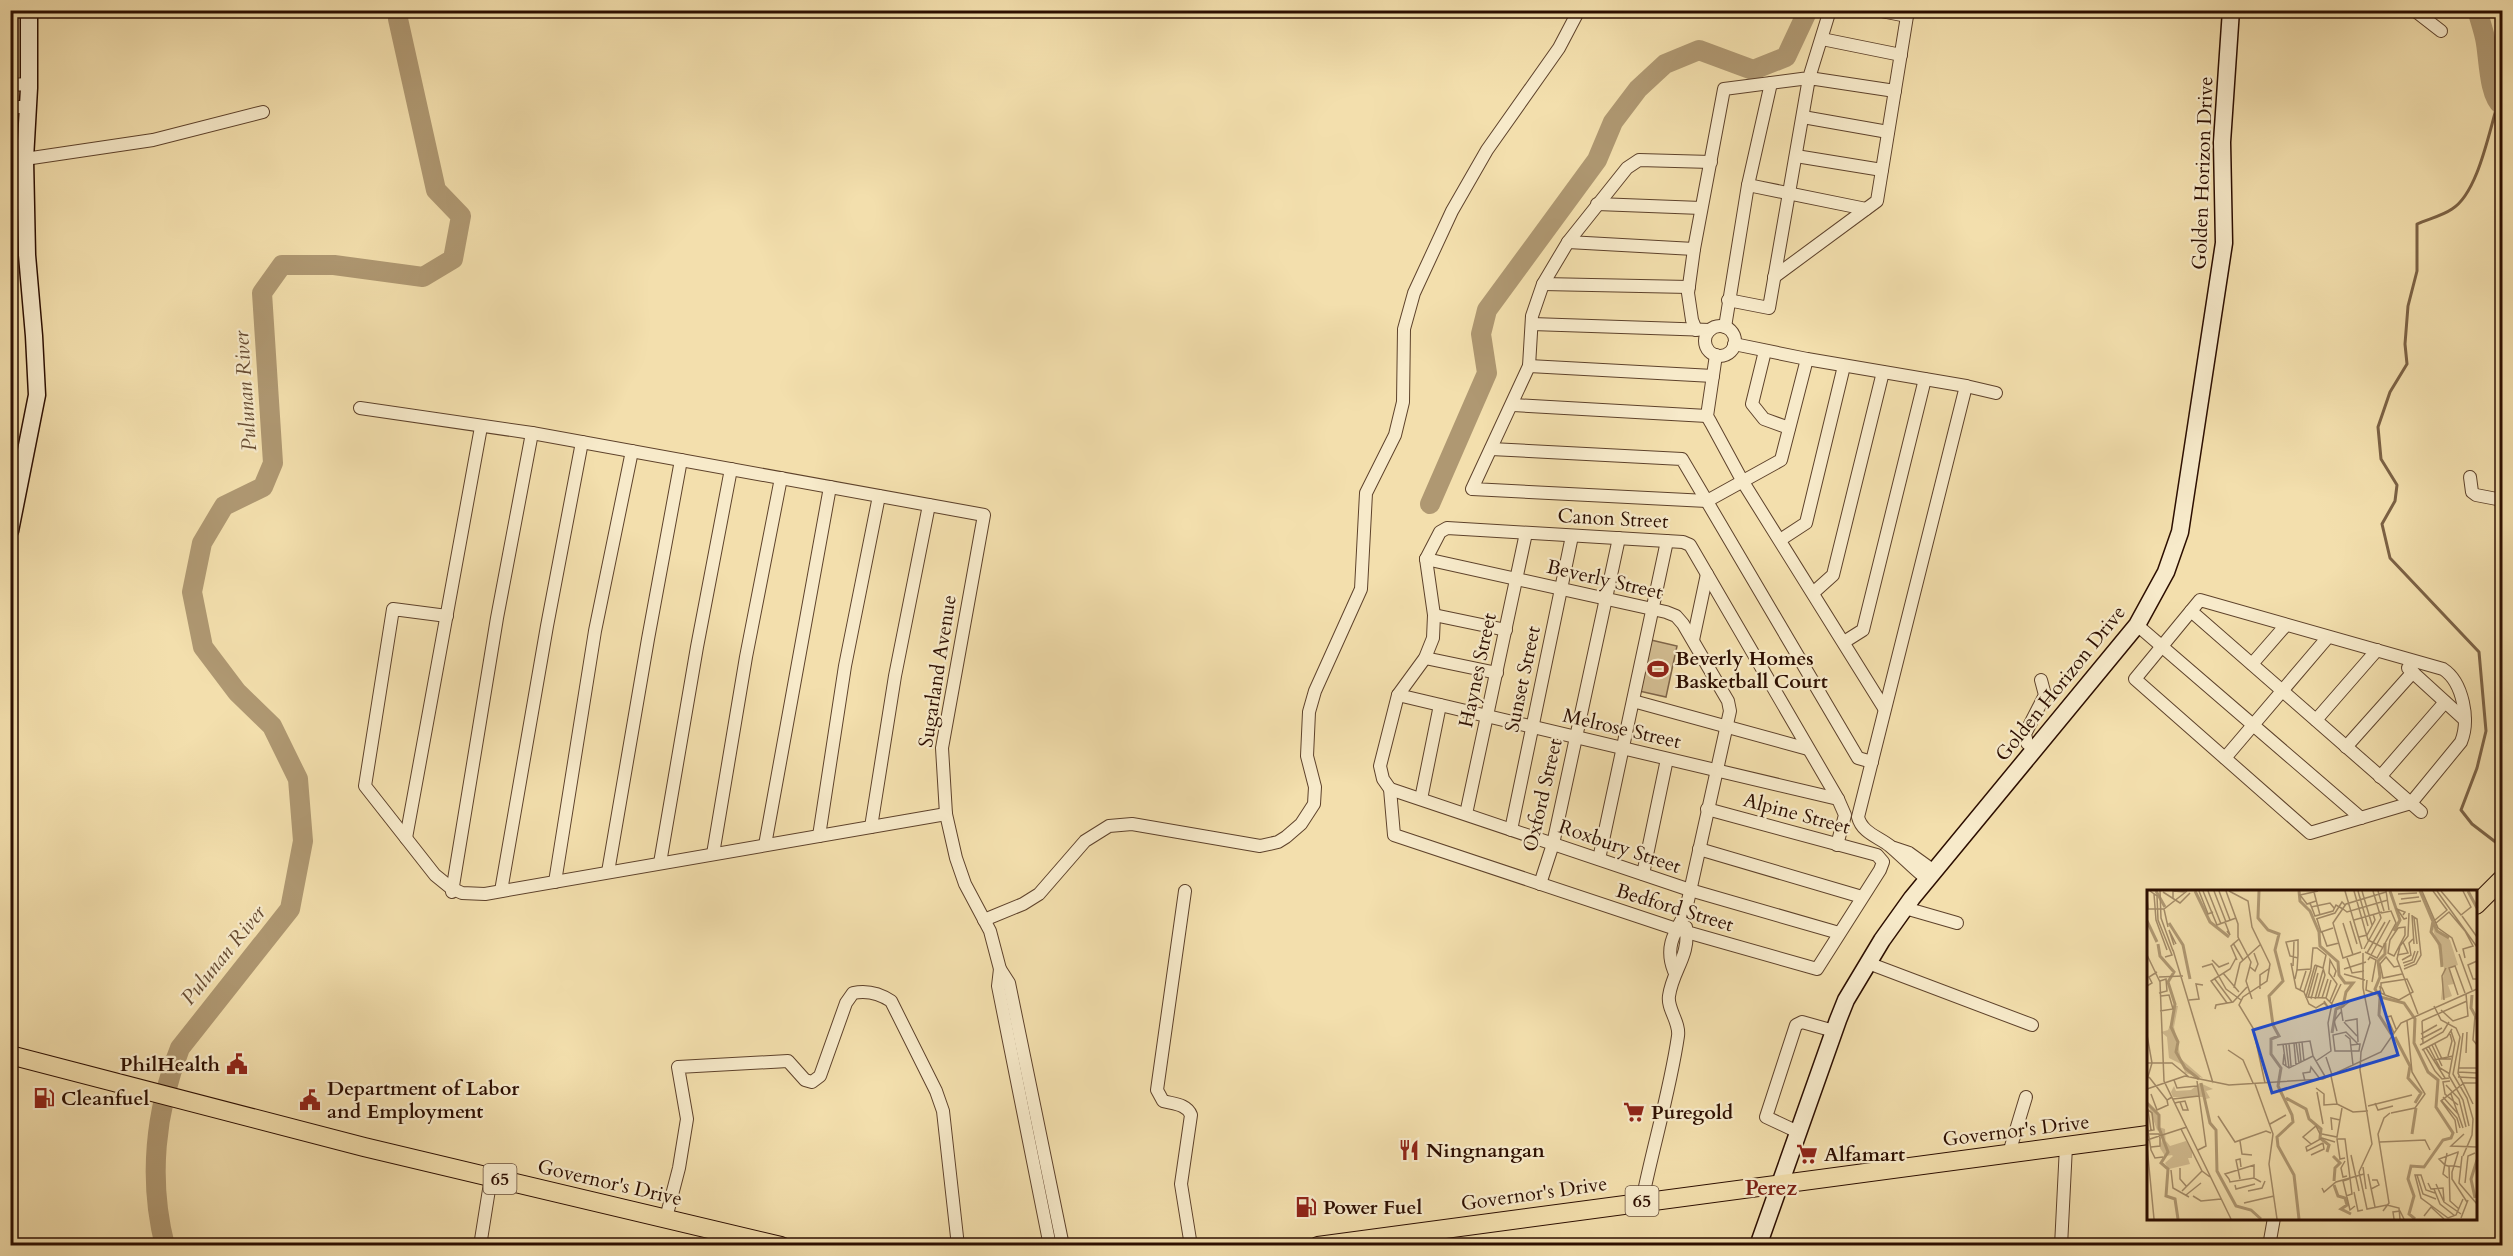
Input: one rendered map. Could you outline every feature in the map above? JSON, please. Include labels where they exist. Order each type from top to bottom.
[{"type":"main road","points":[[2477,903],[2502,880]]},
{"type":"main road","name":"Governor's Drive","points":[[10,1055],[491,1177],[781,1245]]},
{"type":"main road","name":"Governor's Drive","points":[[1318,1245],[2147,1135]]},
{"type":"street","points":[[10,531],[37,395],[27,255],[25,159],[28,107],[28,10]]},
{"type":"street","points":[[984,920],[1023,904],[1039,894],[1085,841],[1109,826],[1132,824],[1260,846],[1278,842],[1286,837],[1311,810],[1316,793],[1307,756],[1308,712],[1315,691],[1361,589],[1366,494],[1395,435],[1403,402],[1404,329],[1414,293],[1452,211],[1487,150],[1559,48],[1579,10]]},
{"type":"street","points":[[1728,300],[1769,308],[1809,78],[1830,10]]},
{"type":"street","points":[[1774,277],[1877,201],[1907,13],[1876,10]]},
{"type":"street","name":"Golden Horizon Drive","points":[[1758,1245],[1846,1000],[1868,963],[1930,875],[2137,625],[2166,572],[2180,532],[2224,243],[2222,142],[2231,10]]},
{"type":"street","points":[[2414,10],[2441,31]]},
{"type":"street","points":[[1822,39],[1901,55]]},
{"type":"street","points":[[1696,330],[1692,320],[1689,287],[1701,208],[1724,90],[1809,78],[1895,91]]},
{"type":"street","points":[[1725,327],[1748,185],[1771,83]]},
{"type":"street","points":[[10,85],[28,84]]},
{"type":"street","points":[[10,107],[28,107]]},
{"type":"street","points":[[25,159],[153,140],[263,112]]},
{"type":"street","points":[[1803,117],[1888,132]]},
{"type":"street","points":[[1796,156],[1882,170]]},
{"type":"street","points":[[1711,162],[1639,160],[1627,168],[1568,242],[1543,284],[1532,324],[1529,366],[1513,405],[1472,489],[1707,501],[1781,460],[1807,359]]},
{"type":"street","points":[[1748,185],[1866,209]]},
{"type":"street","points":[[1597,204],[1701,208]]},
{"type":"street","points":[[1568,242],[1694,249]]},
{"type":"street","points":[[1543,284],[1689,287]]},
{"type":"street","points":[[1532,324],[1696,330],[1710,330],[1717,326],[1725,327],[1734,336],[1734,344],[1729,352],[1716,355]]},
{"type":"street","points":[[1710,330],[1706,344],[1716,355]]},
{"type":"street","points":[[1734,344],[1996,393]]},
{"type":"street","points":[[1765,351],[1752,404],[1764,419],[1789,428]]},
{"type":"street","points":[[1716,355],[1707,416],[1743,482],[1884,708]]},
{"type":"street","points":[[1529,366],[1713,376]]},
{"type":"street","points":[[1780,540],[1806,523],[1844,366]]},
{"type":"street","points":[[1813,593],[1833,574],[1883,372]]},
{"type":"street","points":[[1844,642],[1863,630],[1925,379]]},
{"type":"street","points":[[1930,875],[1905,862],[1891,847],[1866,830],[1860,824],[1858,817],[1966,386]]},
{"type":"street","points":[[1513,405],[1707,416]]},
{"type":"street","points":[[360,408],[532,433],[929,505],[895,676],[871,827]]},
{"type":"street","points":[[406,838],[481,427]]},
{"type":"street","points":[[452,892],[497,618],[532,433]]},
{"type":"street","points":[[501,891],[582,442]]},
{"type":"street","points":[[1491,449],[1682,459],[1858,758],[1872,762]]},
{"type":"street","points":[[555,882],[595,631],[632,451]]},
{"type":"street","points":[[608,872],[681,460]]},
{"type":"street","points":[[660,863],[697,647],[731,469]]},
{"type":"street","points":[[2470,477],[2472,492],[2476,495],[2502,500]]},
{"type":"street","points":[[713,854],[746,657],[781,478]]},
{"type":"street","points":[[765,845],[830,487]]},
{"type":"street","points":[[819,836],[845,666],[879,496]]},
{"type":"street","name":"Sugarland Avenue","points":[[929,505],[984,515],[942,748],[946,814],[960,869],[984,920],[1000,969],[1009,983],[1063,1245]]},
{"type":"street","name":"Canon Street","points":[[1426,559],[1442,529],[1690,544],[1838,799],[1845,815],[1837,845]]},
{"type":"street","name":"Haynes Street","points":[[1466,814],[1526,533]]},
{"type":"street","name":"Sunset Street","points":[[1511,830],[1572,536]]},
{"type":"street","name":"Oxford Street","points":[[1540,884],[1553,844],[1619,538]]},
{"type":"street","points":[[1599,859],[1667,541]]},
{"type":"street","points":[[1390,789],[1383,779],[1380,766],[1398,695],[1425,658],[1433,638],[1434,615],[1426,559]]},
{"type":"street","name":"Beverly Street","points":[[1426,559],[1676,616],[1693,640],[1728,701],[1730,711],[1681,931],[1683,960],[1674,971],[1668,999],[1678,1032],[1642,1201]]},
{"type":"street","points":[[1693,640],[1707,574]]},
{"type":"street","points":[[2200,600],[2443,669],[2452,675],[2457,683],[2466,730],[2461,742],[2411,803],[2310,833],[2134,679],[2191,611],[2200,600]]},
{"type":"street","points":[[447,616],[393,609],[365,786],[435,875],[452,892],[477,895],[946,814]]},
{"type":"street","points":[[2191,611],[2421,812]]},
{"type":"street","points":[[1434,615],[1506,630]]},
{"type":"street","points":[[2137,625],[2361,818]]},
{"type":"street","points":[[2252,664],[2286,625]]},
{"type":"street","points":[[2225,758],[2328,637]]},
{"type":"street","points":[[2316,720],[2377,650]]},
{"type":"street","points":[[2394,655],[2465,720]]},
{"type":"street","points":[[1425,658],[1497,673]]},
{"type":"street","points":[[2346,747],[2413,672]]},
{"type":"street","points":[[2034,748],[2027,743],[2025,734],[2045,695],[2041,680]]},
{"type":"street","name":"Melrose Street","points":[[1398,695],[1838,799]]},
{"type":"street","points":[[1633,701],[1809,749]]},
{"type":"street","points":[[2380,777],[2445,702]]},
{"type":"street","points":[[1421,799],[1440,705]]},
{"type":"street","points":[[1643,874],[1667,759]]},
{"type":"street","name":"Roxbury Street","points":[[1390,789],[1690,890],[1839,933]]},
{"type":"street","name":"Bedford Street","points":[[1390,789],[1394,835],[1681,931],[1817,969],[1882,866],[1881,858],[1877,855]]},
{"type":"street","name":"Alpine Street","points":[[1707,809],[1877,855]]},
{"type":"street","points":[[1699,849],[1862,897]]},
{"type":"street","points":[[1185,891],[1157,1090],[1163,1101],[1184,1107],[1191,1115],[1181,1184],[1191,1245]]},
{"type":"street","points":[[1905,908],[1957,923]]},
{"type":"street","points":[[1868,963],[2032,1025]]},
{"type":"street","name":"Sugarland Avenue","points":[[1000,969],[998,986],[1050,1245]]},
{"type":"street","points":[[666,1218],[679,1168],[687,1119],[678,1067],[788,1061],[805,1080],[812,1082],[820,1076],[846,1003],[853,993],[863,991],[881,995],[891,1001],[936,1091],[946,1131],[958,1245]]},
{"type":"street","points":[[1798,1132],[1766,1117],[1796,1025],[1802,1022],[1834,1031]]},
{"type":"street","points":[[2009,1153],[2026,1097]]},
{"type":"street","points":[[2061,1245],[2066,1146]]},
{"type":"street","points":[[480,1245],[491,1177]]},
{"type":"street","points":[[2269,1245],[2274,1220]]},
{"type":"shaded area","name":"Beverly Homes Basketball Court","points":[[1651,640],[1677,646],[1666,697],[1639,691]]},
{"type":"waterway","name":"Pulunan River","points":[[165,1246],[160,1221],[156,1171],[160,1121],[171,1072],[180,1048],[290,909],[303,841],[298,779],[272,726],[237,692],[203,647],[192,592],[202,543],[224,506],[263,487],[273,463],[262,293],[282,265],[334,265],[423,277],[453,259],[461,216],[436,190],[398,19],[400,10]]},
{"type":"waterway","points":[[1430,504],[1487,373],[1481,334],[1487,310],[1597,160],[1613,122],[1638,89],[1665,64],[1699,50],[1753,70],[1786,57],[1808,10]]},
{"type":"waterway","points":[[2477,10],[2485,38],[2494,93],[2502,106]]},
{"type":"waterway","points":[[2498,103],[2481,161],[2469,190],[2452,209],[2417,224],[2417,271],[2408,306],[2405,344],[2407,364],[2390,392],[2378,427],[2381,459],[2397,485],[2395,501],[2382,524],[2390,558],[2479,652],[2486,731],[2477,768],[2461,810],[2472,824],[2502,847]]},
{"type":"place","name":"Beverly Homes Basketball Court","points":[[1658,669]]},
{"type":"place","name":"PhilHealth","points":[[237,1064]]},
{"type":"place","name":"Cleanfuel","points":[[44,1098]]},
{"type":"place","name":"Department of Labor and Employment","points":[[310,1100]]},
{"type":"place","name":"Puregold","points":[[1634,1112]]},
{"type":"place","name":"Ningnangan","points":[[1409,1150]]},
{"type":"place","name":"Alfamart","points":[[1807,1154]]},
{"type":"place","name":"Power Fuel","points":[[1306,1207]]},
{"type":"district","name":"Perez","points":[[1771,1187]]}]
